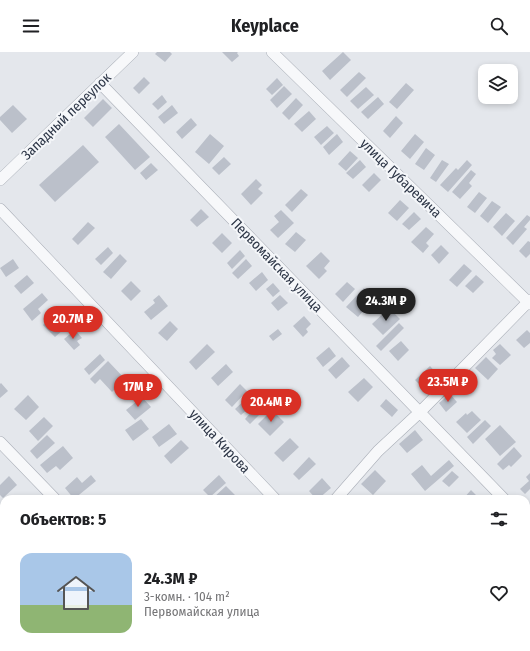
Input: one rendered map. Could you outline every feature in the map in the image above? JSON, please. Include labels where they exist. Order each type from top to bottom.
[{"type":"street","name":"Западный переулок","points":[[0,180],[133,52]]},
{"type":"street","name":"улица Губаревича","points":[[272,52],[529,302]]},
{"type":"street","name":"Первомайская улица","points":[[100,83],[500,495]]},
{"type":"street","name":"улица Кирова","points":[[0,209],[271,495]]},
{"type":"street","points":[[340,495],[378,451],[420,412],[529,302]]},
{"type":"street","points":[[0,442],[51,495]]},
{"type":"building","points":[[157,52],[170,52],[172,54],[165,62],[155,54]]},
{"type":"building","points":[[222,52],[238,52],[237,53],[239,56],[232,62]]},
{"type":"building","points":[[343,52],[351,60],[330,80],[322,71]]},
{"type":"building","points":[[359,72],[366,78],[347,97],[340,90]]},
{"type":"building","points":[[144,77],[150,83],[139,94],[133,88]]},
{"type":"building","points":[[277,78],[283,85],[272,95],[266,89]]},
{"type":"building","points":[[406,83],[414,90],[397,109],[389,102]]},
{"type":"building","points":[[284,86],[292,94],[277,108],[270,100]]},
{"type":"building","points":[[366,87],[374,95],[358,109],[350,101]]},
{"type":"building","points":[[162,95],[167,102],[158,110],[152,104]]},
{"type":"building","points":[[378,97],[384,104],[368,119],[361,112]]},
{"type":"building","points":[[296,98],[303,105],[289,120],[282,113]]},
{"type":"building","points":[[103,99],[112,108],[93,127],[84,118]]},
{"type":"building","points":[[13,105],[27,119],[12,133],[0,120],[0,117]]},
{"type":"building","points":[[172,105],[178,113],[164,124],[158,117]]},
{"type":"building","points":[[309,111],[316,119],[302,132],[294,124]]},
{"type":"building","points":[[396,116],[403,123],[390,138],[383,131]]},
{"type":"building","points":[[191,118],[197,125],[182,139],[176,132]]},
{"type":"building","points":[[119,124],[150,157],[135,170],[105,137]]},
{"type":"building","points":[[327,126],[334,133],[321,145],[314,137]]},
{"type":"building","points":[[210,134],[224,146],[209,164],[195,152]]},
{"type":"building","points":[[337,134],[343,142],[329,155],[323,147]]},
{"type":"building","points":[[415,134],[424,142],[410,159],[401,151]]},
{"type":"building","points":[[83,145],[99,162],[55,202],[39,185]]},
{"type":"building","points":[[426,148],[435,155],[424,170],[415,164]]},
{"type":"building","points":[[350,151],[358,158],[346,171],[338,164]]},
{"type":"building","points":[[224,157],[231,164],[219,175],[212,168]]},
{"type":"building","points":[[360,160],[366,167],[353,179],[346,173]]},
{"type":"building","points":[[442,160],[449,164],[436,182],[430,178]]},
{"type":"building","points":[[467,160],[472,165],[448,192],[440,185],[456,168],[458,170]]},
{"type":"building","points":[[151,163],[158,170],[146,180],[140,173]]},
{"type":"building","points":[[471,170],[476,174],[469,183],[472,186],[460,199],[452,192]]},
{"type":"building","points":[[374,173],[381,180],[369,192],[362,185]]},
{"type":"building","points":[[256,179],[262,185],[258,189],[263,193],[251,205],[241,194]]},
{"type":"building","points":[[301,189],[308,195],[292,212],[285,205]]},
{"type":"building","points":[[479,192],[487,198],[475,213],[467,207]]},
{"type":"building","points":[[400,200],[409,208],[397,221],[388,213]]},
{"type":"building","points":[[492,201],[501,207],[488,223],[480,216]]},
{"type":"building","points":[[201,209],[209,217],[197,227],[190,220]]},
{"type":"building","points":[[281,210],[294,223],[278,238],[270,230],[279,222],[274,216]]},
{"type":"building","points":[[414,212],[421,219],[409,230],[402,224]]},
{"type":"building","points":[[506,213],[515,221],[502,236],[493,227]]},
{"type":"building","points":[[527,215],[530,217],[530,220],[524,227],[527,229],[513,245],[506,238]]},
{"type":"building","points":[[88,222],[95,228],[78,245],[72,239]]},
{"type":"building","points":[[426,227],[434,234],[426,243],[429,246],[423,253],[411,242]]},
{"type":"building","points":[[296,232],[306,240],[295,252],[285,244]]},
{"type":"building","points":[[222,233],[232,243],[222,253],[212,243]]},
{"type":"building","points":[[528,241],[530,242],[530,254],[526,258],[519,251]]},
{"type":"building","points":[[441,245],[449,253],[439,264],[431,255]]},
{"type":"building","points":[[108,247],[113,253],[101,265],[95,259]]},
{"type":"building","points":[[240,250],[245,256],[232,269],[227,263]]},
{"type":"building","points":[[321,252],[330,261],[324,268],[327,271],[319,279],[306,266]]},
{"type":"building","points":[[120,254],[127,261],[111,279],[103,272]]},
{"type":"building","points":[[13,259],[19,268],[6,277],[0,268]]},
{"type":"building","points":[[246,259],[252,266],[238,279],[232,273]]},
{"type":"building","points":[[464,264],[472,271],[457,287],[449,280]]},
{"type":"building","points":[[262,272],[268,280],[256,291],[249,283]]},
{"type":"building","points":[[27,275],[34,283],[21,294],[14,286]]},
{"type":"building","points":[[476,275],[484,282],[473,293],[465,286]]},
{"type":"building","points":[[131,281],[141,291],[131,301],[121,291]]},
{"type":"building","points":[[347,282],[355,289],[343,302],[335,294]]},
{"type":"building","points":[[273,283],[280,291],[273,297],[266,289]]},
{"type":"building","points":[[364,288],[369,292],[363,299],[369,304],[358,317],[346,307]]},
{"type":"building","points":[[42,293],[48,300],[38,309],[41,313],[32,321],[23,309]]},
{"type":"building","points":[[159,295],[168,306],[151,320],[144,312],[155,303],[153,300]]},
{"type":"building","points":[[280,295],[288,303],[278,311],[271,303]]},
{"type":"building","points":[[389,308],[400,319],[383,335],[372,324]]},
{"type":"building","points":[[57,311],[66,319],[60,325],[64,329],[55,337],[43,325]]},
{"type":"building","points":[[304,316],[311,324],[306,329],[308,332],[303,337],[293,326]]},
{"type":"building","points":[[170,321],[178,329],[167,341],[158,333]]},
{"type":"building","points":[[399,323],[404,328],[381,351],[376,346]]},
{"type":"building","points":[[278,329],[282,334],[273,341],[269,336]]},
{"type":"building","points":[[75,330],[82,338],[77,341],[80,345],[74,350],[64,339]]},
{"type":"building","points":[[527,330],[530,333],[530,343],[524,348],[516,340]]},
{"type":"building","points":[[401,341],[409,350],[398,361],[389,351]]},
{"type":"building","points":[[207,344],[215,352],[196,370],[189,362]]},
{"type":"building","points":[[500,344],[511,355],[500,365],[492,358],[496,354],[493,350]]},
{"type":"building","points":[[329,347],[336,356],[323,367],[316,358]]},
{"type":"building","points":[[100,354],[105,360],[89,375],[84,369]]},
{"type":"building","points":[[342,357],[350,366],[336,379],[328,370]]},
{"type":"building","points":[[486,357],[498,369],[488,380],[475,368]]},
{"type":"building","points":[[108,361],[125,379],[112,392],[100,379],[95,384],[90,379]]},
{"type":"building","points":[[226,364],[233,372],[218,386],[211,378]]},
{"type":"building","points":[[430,366],[438,375],[424,389],[415,380]]},
{"type":"building","points":[[364,378],[373,387],[358,402],[348,392]]},
{"type":"building","points":[[1,383],[8,391],[0,398],[0,384]]},
{"type":"building","points":[[240,384],[247,391],[232,407],[225,400]]},
{"type":"building","points":[[450,394],[457,402],[446,412],[439,403]]},
{"type":"building","points":[[28,395],[39,407],[26,420],[14,409]]},
{"type":"building","points":[[142,397],[151,407],[135,420],[126,410]]},
{"type":"building","points":[[248,397],[253,403],[257,400],[266,408],[250,424],[245,419],[252,411],[249,408],[241,415],[235,409]]},
{"type":"building","points":[[386,399],[398,410],[392,417],[380,406]]},
{"type":"building","points":[[272,410],[284,422],[270,436],[258,424]]},
{"type":"building","points":[[472,411],[481,420],[467,433],[456,422],[466,413],[467,415]]},
{"type":"building","points":[[44,417],[53,426],[38,441],[29,431]]},
{"type":"building","points":[[141,419],[149,429],[133,441],[125,430]]},
{"type":"building","points":[[485,420],[491,426],[473,444],[467,437]]},
{"type":"building","points":[[169,424],[177,434],[159,447],[152,437]]},
{"type":"building","points":[[500,425],[516,442],[500,456],[485,439]]},
{"type":"building","points":[[415,430],[423,440],[407,453],[399,444]]},
{"type":"building","points":[[47,435],[55,443],[37,459],[30,451]]},
{"type":"building","points":[[290,438],[299,447],[283,462],[274,453]]},
{"type":"building","points":[[181,440],[189,448],[171,464],[164,456]]},
{"type":"building","points":[[63,446],[73,458],[60,470],[56,466],[47,473],[40,465]]},
{"type":"building","points":[[514,447],[522,456],[511,467],[509,465],[503,470],[497,464]]},
{"type":"building","points":[[309,457],[316,464],[299,480],[293,474]]},
{"type":"building","points":[[449,460],[454,466],[425,491],[411,474],[422,465],[431,476]]},
{"type":"building","points":[[375,470],[386,481],[373,495],[361,484]]},
{"type":"building","points":[[452,471],[459,477],[449,487],[442,481]]},
{"type":"building","points":[[530,473],[530,489],[525,494],[520,489],[529,481],[526,477]]},
{"type":"building","points":[[91,475],[96,481],[79,495],[71,495],[65,488],[77,477],[82,483]]},
{"type":"building","points":[[219,475],[226,483],[212,495],[208,495],[203,490]]},
{"type":"building","points":[[9,476],[17,485],[6,495],[0,495],[0,485]]},
{"type":"building","points":[[322,478],[331,488],[323,495],[312,495],[309,491]]},
{"type":"building","points":[[226,486],[235,495],[216,495]]},
{"type":"building","points":[[471,490],[476,495],[467,495]]}]
